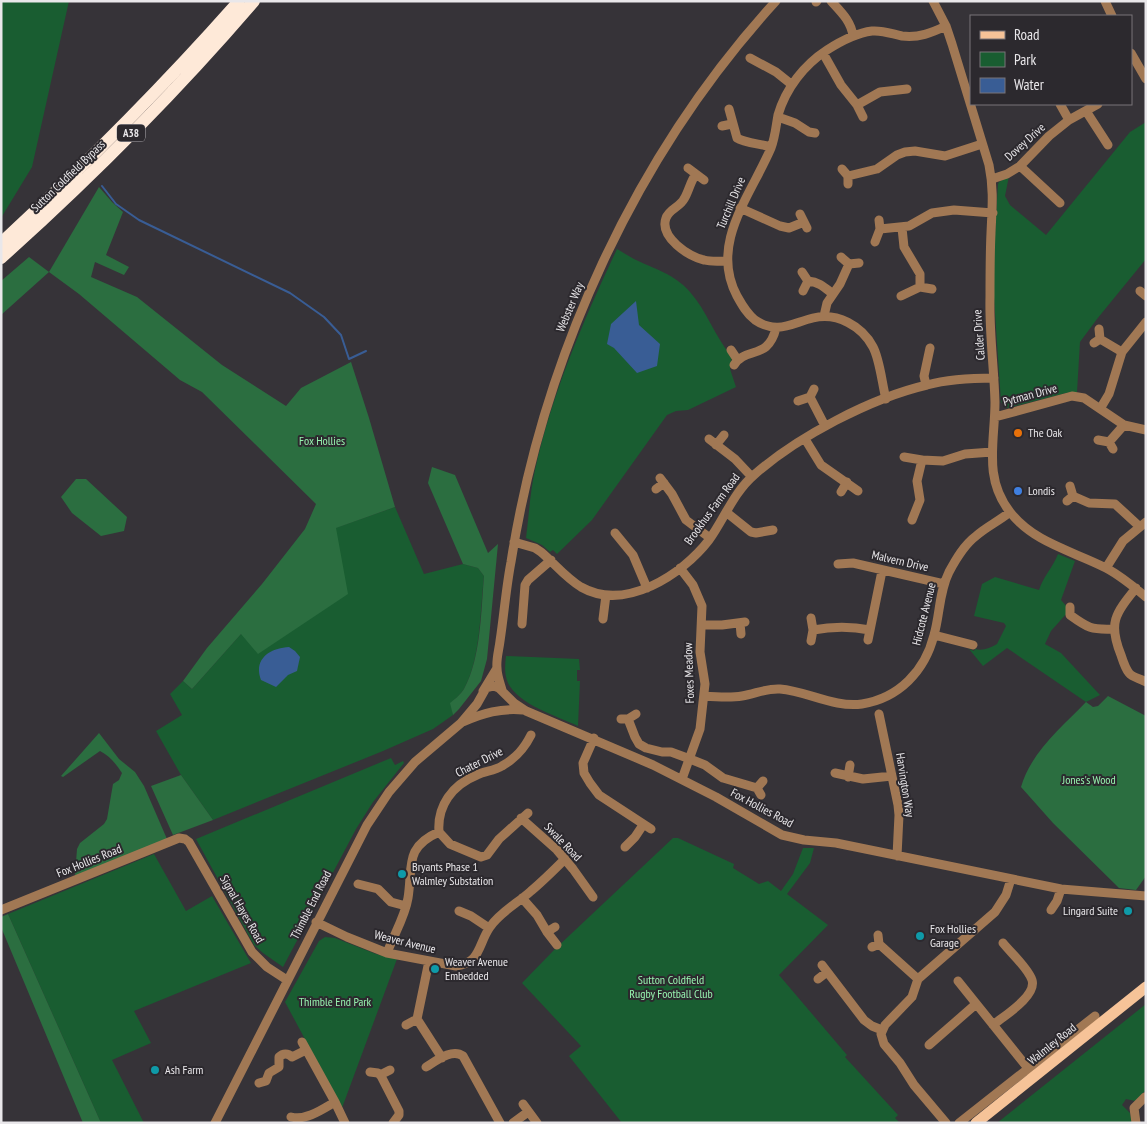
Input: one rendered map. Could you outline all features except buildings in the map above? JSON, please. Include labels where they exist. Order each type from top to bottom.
[{"type":"highway","name":"Sutton Coldfield Bypass","points":[[1,243],[139,110],[239,1]]},
{"type":"highway","name":"Sutton Coldfield Bypass","points":[[1,258],[83,181],[147,117],[254,1]]},
{"type":"main road","name":"Walmley Road","points":[[976,1123],[1032,1072],[1093,1022],[1146,987]]},
{"type":"street","name":"Webster Way","points":[[503,692],[497,668],[505,594],[514,542],[535,446],[553,387],[578,319],[601,267],[643,187],[674,136],[713,78],[776,1]]},
{"type":"street","points":[[831,1],[852,26],[853,36]]},
{"type":"street","name":"Calder Drive","points":[[933,1],[946,26],[970,105]]},
{"type":"street","points":[[1105,1],[1112,15]]},
{"type":"street","name":"Turchill Drive","points":[[776,328],[756,320],[741,305],[732,288],[727,261],[730,237],[740,208],[771,147],[782,103],[791,84],[813,60],[853,36],[880,31],[924,36],[946,26]]},
{"type":"street","points":[[823,53],[841,86],[857,105],[864,117]]},
{"type":"street","points":[[1132,55],[1146,79]]},
{"type":"street","points":[[757,59],[791,84]]},
{"type":"street","points":[[857,105],[880,92],[903,92]]},
{"type":"street","name":"Calder Drive","points":[[970,105],[992,179],[993,213],[990,299],[995,417],[992,470],[997,489],[1010,512],[1045,542],[1106,568],[1146,597]]},
{"type":"street","points":[[1061,105],[1069,120]]},
{"type":"street","name":"Dovey Drive","points":[[992,179],[1007,174],[1020,166],[1069,120],[1096,105]]},
{"type":"street","points":[[729,109],[737,138],[771,147]]},
{"type":"street","points":[[1086,111],[1108,145]]},
{"type":"street","points":[[778,117],[794,123],[810,135]]},
{"type":"street","points":[[722,126],[732,124]]},
{"type":"street","points":[[842,169],[848,180],[877,169],[897,155],[906,152],[915,151],[944,156],[982,144]]},
{"type":"street","points":[[1020,166],[1053,190],[1060,203]]},
{"type":"street","points":[[704,180],[692,171],[692,180],[684,199],[666,218],[665,230],[671,240],[701,260],[727,261]]},
{"type":"street","points":[[740,208],[780,226],[789,228],[804,221]]},
{"type":"street","points":[[875,242],[879,224],[902,228],[910,226],[932,214],[964,210],[993,213]]},
{"type":"street","points":[[902,228],[904,247],[920,274],[920,287]]},
{"type":"street","points":[[841,257],[849,264],[859,264]]},
{"type":"street","points":[[824,316],[826,303],[840,284],[849,264]]},
{"type":"street","points":[[802,272],[808,281],[822,285],[833,294]]},
{"type":"street","points":[[803,291],[808,281]]},
{"type":"street","points":[[902,296],[920,287],[932,289]]},
{"type":"street","points":[[731,350],[736,362],[766,348],[774,337],[776,328],[785,328],[824,316],[837,318],[862,332],[869,340],[877,358],[886,398]]},
{"type":"street","points":[[1100,409],[1109,394],[1122,352],[1146,322]]},
{"type":"street","points":[[1099,329],[1097,341],[1122,352]]},
{"type":"street","points":[[926,385],[924,376],[931,346]]},
{"type":"street","name":"Brookhus Farm Road","points":[[514,542],[535,548],[551,560],[573,582],[593,592],[606,595],[621,594],[647,588],[680,568],[699,552],[751,476],[771,460],[825,426],[886,398],[926,385],[955,379],[994,378]]},
{"type":"street","points":[[798,402],[812,393],[825,426]]},
{"type":"street","name":"Pytman Drive","points":[[995,417],[1072,396],[1084,398],[1124,425],[1146,430]]},
{"type":"street","points":[[1098,440],[1111,446],[1124,425]]},
{"type":"street","points":[[724,435],[713,442],[735,459],[751,476]]},
{"type":"street","points":[[805,439],[821,465],[858,491]]},
{"type":"street","points":[[904,457],[943,461],[965,454],[992,452]]},
{"type":"street","points":[[912,520],[920,494],[917,481],[922,460]]},
{"type":"street","points":[[656,489],[662,480],[686,520],[710,538]]},
{"type":"street","points":[[841,492],[847,482]]},
{"type":"street","points":[[1070,486],[1070,498],[1089,503],[1115,504],[1143,525],[1123,541],[1106,568]]},
{"type":"street","points":[[726,512],[750,537],[773,530]]},
{"type":"street","name":"Hidcote Avenue","points":[[704,696],[731,697],[782,689],[847,704],[873,702],[891,694],[909,682],[923,662],[934,635],[944,584],[958,556],[980,532],[1010,512]]},
{"type":"street","points":[[613,546],[617,536],[633,555],[647,588]]},
{"type":"street","name":"Malvern Drive","points":[[838,564],[852,558],[882,571],[944,584]]},
{"type":"street","points":[[522,624],[518,612],[525,585],[528,580],[551,560]]},
{"type":"street","name":"Foxes Meadow","points":[[680,568],[693,584],[703,610],[700,652],[704,696],[700,729],[682,780]]},
{"type":"street","points":[[868,640],[882,571]]},
{"type":"street","points":[[1136,588],[1119,610],[1114,630],[1116,642],[1126,670],[1132,676],[1146,682]]},
{"type":"street","points":[[603,619],[606,595]]},
{"type":"street","points":[[1067,614],[1095,630],[1114,630]]},
{"type":"street","points":[[811,618],[813,630],[811,641]]},
{"type":"street","points":[[702,625],[742,623],[741,634]]},
{"type":"street","points":[[813,630],[834,626],[852,626],[870,630]]},
{"type":"street","points":[[934,635],[966,646]]},
{"type":"street","name":"Webster Way","points":[[482,694],[497,668]]},
{"type":"street","points":[[494,686],[503,692],[505,703],[495,711],[484,707],[482,694],[488,688],[494,686]]},
{"type":"street","name":"Fox Hollies Road","points":[[503,692],[526,711],[594,738],[682,780],[782,835],[804,840],[836,843],[1061,889],[1146,896]]},
{"type":"street","name":"Thimble End Road","points":[[215,1123],[367,825],[389,792],[415,762],[461,723],[482,694]]},
{"type":"street","name":"Fox Hollies Road","points":[[495,711],[512,709],[526,711]]},
{"type":"street","name":"Thimble End Road","points":[[461,723],[495,711]]},
{"type":"street","name":"Harvington Way","points":[[882,716],[899,815],[897,856]]},
{"type":"street","points":[[628,717],[635,737],[646,748],[671,752],[705,765],[723,778],[760,788]]},
{"type":"street","points":[[594,738],[583,763],[584,773],[599,796],[618,806],[647,827],[625,847]]},
{"type":"street","name":"Chater Drive","points":[[439,832],[440,812],[451,793],[458,786],[477,774],[502,766],[520,753],[525,739]]},
{"type":"street","points":[[848,777],[850,766]]},
{"type":"street","points":[[835,773],[848,777],[872,779],[892,776]]},
{"type":"street","name":"Swale Road","points":[[439,832],[450,844],[481,857],[487,855],[499,839],[525,816],[588,882],[593,897]]},
{"type":"street","points":[[387,953],[406,906],[410,868],[415,850],[428,837],[439,832]]},
{"type":"street","name":"Fox Hollies Road","points":[[1,910],[179,838],[187,839]]},
{"type":"street","name":"Signal Hayes Road","points":[[187,839],[252,952],[267,967],[287,980]]},
{"type":"street","name":"Weaver Avenue","points":[[316,922],[387,953],[456,966],[468,964],[478,953],[489,928],[565,859]]},
{"type":"street","points":[[371,886],[372,877]]},
{"type":"street","points":[[946,1123],[923,1090],[910,1081],[900,1063],[884,1044],[882,1030],[887,1022],[912,997],[918,979],[995,912],[1006,895],[1011,878]]},
{"type":"street","points":[[358,884],[371,886],[383,892],[391,902],[406,906]]},
{"type":"street","points":[[1051,911],[1061,889]]},
{"type":"street","points":[[522,898],[551,929],[557,945]]},
{"type":"street","points":[[457,910],[471,916],[489,928]]},
{"type":"street","points":[[876,942],[918,979]]},
{"type":"street","points":[[993,1025],[1021,1002],[1032,990],[1030,975],[1004,948]]},
{"type":"street","points":[[429,961],[417,1019],[442,1058]]},
{"type":"street","points":[[818,979],[825,968],[864,1020],[882,1030]]},
{"type":"street","points":[[958,1123],[1032,1072],[960,987]]},
{"type":"street","points":[[935,1044],[976,1004]]},
{"type":"street","points":[[406,1025],[417,1019]]},
{"type":"street","points":[[259,1083],[266,1081],[269,1073],[279,1067],[279,1057],[282,1054],[286,1053],[292,1057],[304,1046],[345,1123]]},
{"type":"street","points":[[426,1067],[454,1053],[463,1056],[500,1123]]},
{"type":"street","points":[[370,1072],[380,1075],[390,1070]]},
{"type":"street","points":[[380,1075],[399,1111],[399,1115],[393,1123]]},
{"type":"street","points":[[1136,1123],[1130,1106],[1146,1098]]},
{"type":"street","points":[[295,1119],[316,1112],[335,1102]]},
{"type":"street","points":[[513,1123],[526,1108],[537,1123]]},
{"type":"green space","points":[[1,1],[69,1],[32,167],[1,218]]},
{"type":"green space","points":[[1146,122],[1146,259],[1080,342],[1077,392],[1007,408],[1001,402],[994,298],[994,251],[998,184],[1009,176],[1005,196],[1010,205],[1046,235],[1130,132]]},
{"type":"green space","name":"Fox Hollies","points":[[99,187],[123,212],[106,255],[129,267],[124,275],[95,262],[91,277],[137,297],[222,365],[286,406],[301,388],[351,362],[395,507],[336,528],[348,594],[258,654],[241,634],[192,689],[183,681],[207,648],[262,584],[305,529],[316,504],[202,392],[180,380],[79,294],[49,272]]},
{"type":"green space","points":[[617,249],[671,276],[690,292],[732,357],[730,369],[736,387],[688,410],[676,411],[667,415],[592,520],[557,554],[553,550],[550,552],[542,545],[526,538],[533,478],[550,413],[570,357]]},
{"type":"green space","points":[[29,257],[49,272],[1,315],[1,281]]},
{"type":"green space","points":[[432,467],[455,475],[488,553],[498,544],[487,659],[481,681],[453,715],[450,703],[464,689],[474,663],[479,634],[484,576],[478,568],[463,564],[428,483]]},
{"type":"green space","points":[[76,479],[86,479],[127,517],[124,531],[101,536],[72,513],[61,497]]},
{"type":"green space","points":[[395,507],[424,574],[463,564],[478,568],[484,576],[479,634],[474,663],[464,689],[451,703],[453,715],[433,729],[383,751],[213,820],[181,775],[156,731],[182,715],[170,694],[183,681],[192,689],[335,528]]},
{"type":"green space","points":[[1058,554],[1075,561],[1061,600],[1068,608],[1067,613],[1051,631],[1045,644],[1061,653],[1100,695],[1086,702],[1007,648],[983,666],[969,649],[974,651],[975,649],[989,648],[997,644],[1006,626],[1004,623],[974,616],[982,584],[995,577],[1039,590]]},
{"type":"green space","points":[[506,656],[579,659],[580,670],[577,670],[577,681],[580,681],[578,726],[529,704],[513,691],[506,676]]},
{"type":"green space","name":"Jones's Wood","points":[[1108,696],[1146,716],[1146,876],[1136,890],[1119,888],[1053,823],[1021,787],[1032,762],[1048,741],[1086,702],[1093,707],[1098,706]]},
{"type":"green space","points":[[99,733],[119,759],[135,772],[144,786],[167,839],[75,876],[77,849],[80,843],[104,824],[107,819],[113,784],[119,780],[122,773],[107,755],[100,751],[63,777],[61,776]]},
{"type":"green space","points":[[391,758],[395,765],[403,761],[404,763],[373,802],[356,829],[283,967],[254,945],[196,839]]},
{"type":"green space","points":[[181,775],[213,820],[173,835],[151,786]]},
{"type":"green space","name":"Sutton Coldfield Rugby Football Club","points":[[673,838],[678,838],[734,864],[733,868],[759,884],[768,881],[781,891],[793,874],[803,848],[814,848],[810,863],[787,894],[828,925],[779,975],[847,1055],[845,1057],[898,1115],[895,1118],[900,1123],[622,1123],[569,1056],[581,1046],[522,983],[555,949]]},
{"type":"green space","points":[[154,854],[186,911],[212,896],[251,963],[134,1011],[151,1043],[112,1060],[144,1123],[101,1123],[8,914]]},
{"type":"green space","points":[[8,914],[101,1123],[83,1123],[1,927],[1,917]]},
{"type":"green space","name":"Thimble End Park","points":[[325,937],[335,938],[376,954],[397,959],[342,1108],[285,1002],[319,941]]},
{"type":"green space","points":[[1146,1004],[1146,1090],[1135,1101],[1126,1099],[1122,1105],[1130,1113],[1132,1123],[997,1123]]},
{"type":"water","points":[[636,301],[639,325],[660,344],[657,366],[637,373],[614,348],[607,344],[611,324]]},
{"type":"water","points":[[289,647],[300,657],[297,671],[288,675],[276,687],[261,680],[259,666],[265,656],[275,650]]},
{"type":"waterway","points":[[102,186],[116,204],[139,220],[290,293],[324,317],[341,335],[349,359],[366,351]]},
{"type":"place","name":"The Oak","points":[[1018,433]]},
{"type":"place","name":"Londis","points":[[1018,491]]},
{"type":"place","name":"Bryants Phase 1 Walmley Substation","points":[[402,874]]},
{"type":"place","name":"Lingard Suite","points":[[1128,911]]},
{"type":"place","name":"Fox Hollies Garage","points":[[920,936]]},
{"type":"place","name":"Weaver Avenue Embedded","points":[[435,969]]},
{"type":"place","name":"Ash Farm","points":[[155,1070]]}]
